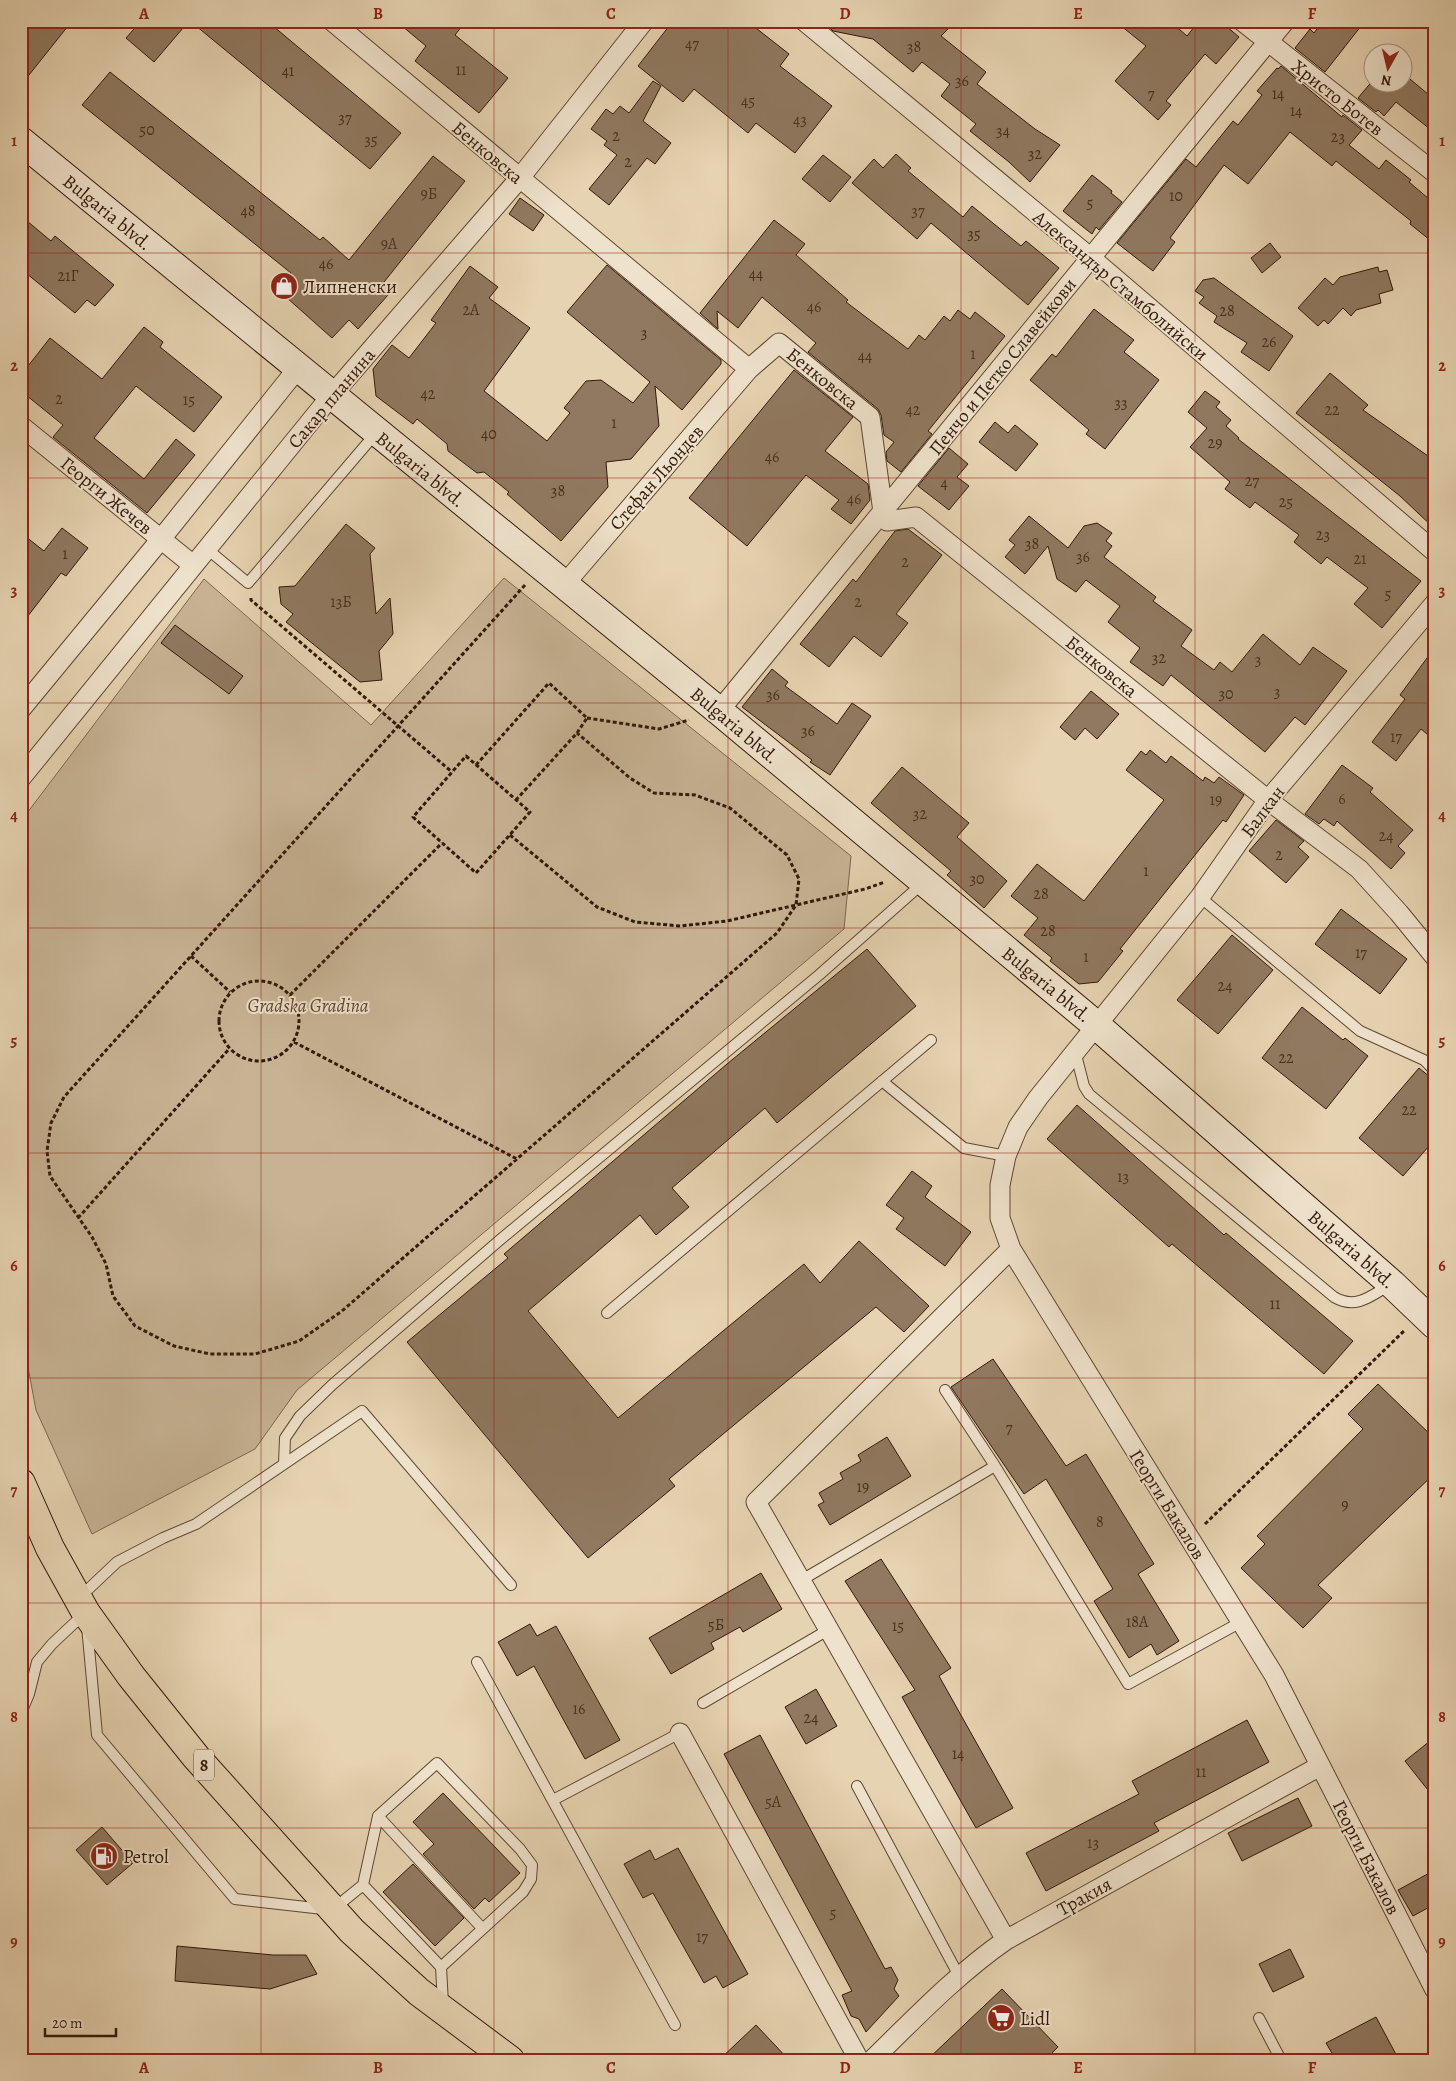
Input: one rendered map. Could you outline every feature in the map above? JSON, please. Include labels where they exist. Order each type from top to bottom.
[{"type":"main road","name":"8","points":[[21,1482],[50,1548],[82,1606],[131,1676],[196,1757],[352,1931],[419,1992],[510,2060]]},
{"type":"street","name":"Бенковска","points":[[332,21],[749,369],[779,342],[870,417],[883,512],[887,521],[916,517],[1268,800],[1359,869],[1399,913],[1435,957]]},
{"type":"street","name":"Сакар планина","points":[[21,778],[331,396],[519,179],[644,21]]},
{"type":"street","name":"Александър Стамболийски","points":[[804,21],[1091,258],[1435,552]]},
{"type":"street","name":"Христо Ботев","points":[[1242,21],[1435,173]]},
{"type":"street","name":"Пенчо и Петко Славейкови","points":[[719,711],[1285,21]]},
{"type":"street","name":"Bulgaria blvd.","points":[[21,141],[563,586],[719,711],[1096,1025],[1392,1284],[1429,1319]]},
{"type":"street","points":[[21,708],[161,539],[298,368]]},
{"type":"street","name":"Стефан Льондев","points":[[563,586],[749,369]]},
{"type":"street","name":"Георги Жечев","points":[[21,426],[192,565]]},
{"type":"street","name":"Балкан","points":[[1096,1025],[1200,897],[1268,800],[1435,603]]},
{"type":"street","name":"Георги Бакалов","points":[[1096,1025],[1038,1098],[1018,1127],[1006,1156],[1000,1185],[1000,1218],[1011,1249],[1274,1675],[1435,1990]]},
{"type":"street","points":[[1006,1940],[756,1502],[1011,1249]]},
{"type":"street","points":[[680,1733],[860,2060]]},
{"type":"street","name":"Тракия","points":[[872,2060],[959,1976],[980,1958],[1006,1940],[1320,1766]]},
{"type":"lane","points":[[206,548],[248,583],[376,433]]},
{"type":"lane","points":[[284,1464],[285,1438],[300,1416],[332,1385],[501,1239],[811,981],[918,877]]},
{"type":"lane","points":[[1200,897],[1360,1031],[1424,1060],[1435,1071]]},
{"type":"lane","points":[[607,1313],[930,1040]]},
{"type":"lane","points":[[1075,1051],[1084,1086],[1089,1094],[1334,1297],[1344,1303],[1355,1304],[1392,1284]]},
{"type":"lane","points":[[882,1081],[964,1148],[1006,1156]]},
{"type":"lane","points":[[945,1390],[995,1466],[1128,1684],[1240,1622]]},
{"type":"lane","points":[[21,1713],[29,1694],[37,1662],[117,1562],[163,1538],[196,1524],[362,1411],[511,1585]]},
{"type":"lane","points":[[800,1581],[995,1466]]},
{"type":"lane","points":[[82,1606],[97,1735],[234,1900],[332,1910],[363,1885],[378,1816],[437,1763],[520,1849],[532,1865],[531,1879],[523,1892],[441,1967]]},
{"type":"lane","points":[[703,1703],[828,1630]]},
{"type":"lane","points":[[478,1662],[675,2025]]},
{"type":"lane","points":[[553,1800],[680,1733]]},
{"type":"lane","points":[[857,1786],[959,1976]]},
{"type":"lane","points":[[378,1816],[482,1928]]},
{"type":"lane","points":[[363,1885],[441,1967],[443,2010]]},
{"type":"lane","points":[[1259,2018],[1281,2060]]},
{"type":"path","points":[[540,567],[64,1097],[51,1123],[47,1151],[50,1176],[92,1236],[106,1264],[113,1296],[135,1326],[174,1346],[210,1354],[255,1354],[299,1341],[342,1311],[777,933],[796,905],[799,879],[787,856],[730,808],[695,796],[654,793],[630,778],[577,733]]},
{"type":"path","points":[[248,583],[251,600],[452,772]]},
{"type":"path","points":[[476,765],[549,683],[587,718],[659,728],[719,711]]},
{"type":"path","points":[[516,800],[577,733],[587,718]]},
{"type":"path","points":[[466,756],[530,812],[476,873],[413,817],[452,772],[466,756]]},
{"type":"path","points":[[510,835],[597,908],[635,922],[680,926],[727,921],[918,877]]},
{"type":"path","points":[[290,995],[442,843]]},
{"type":"path","points":[[191,956],[230,992]]},
{"type":"path","points":[[254,981],[268,982],[280,986],[290,995],[297,1006],[299,1018],[298,1031],[294,1042],[280,1055],[263,1061],[251,1061],[239,1056],[230,1049],[219,1027],[219,1014],[230,992],[241,985],[254,981]]},
{"type":"path","points":[[294,1042],[517,1159]]},
{"type":"path","points":[[78,1218],[230,1049]]},
{"type":"path","points":[[1190,1539],[1429,1319]]},
{"type":"green space","name":"Gradska Gradina","points":[[504,578],[851,856],[844,929],[297,1390],[255,1449],[92,1534],[36,1410],[21,1330],[21,821],[204,579],[371,725]]},
{"type":"building","points":[[21,21],[72,21],[21,85]]},
{"type":"building","points":[[141,21],[189,21],[154,62],[126,38]]},
{"type":"building","points":[[190,21],[267,21],[401,133],[370,169]]},
{"type":"building","points":[[396,21],[466,21],[455,35],[508,78],[479,113],[415,61],[426,46]]},
{"type":"building","points":[[673,21],[747,21],[789,54],[780,66],[832,106],[795,153],[756,123],[748,133],[694,89],[683,102],[638,66]]},
{"type":"building","points":[[828,21],[956,21],[941,36],[986,72],[977,84],[1035,129],[1060,145],[1030,182],[1009,162],[970,131],[976,124],[941,96],[950,84],[922,62],[913,72],[873,39],[833,31],[828,26]]},
{"type":"building","points":[[1115,21],[1170,21],[1187,36],[1199,21],[1220,21],[1239,37],[1216,64],[1205,54],[1166,101],[1171,105],[1158,120],[1115,81],[1146,46]]},
{"type":"building","points":[[1323,21],[1365,21],[1325,72],[1295,48],[1310,29],[1314,33]]},
{"type":"building","points":[[1281,66],[1342,117],[1343,115],[1362,130],[1349,145],[1379,169],[1386,160],[1411,180],[1409,182],[1435,204],[1435,244],[1410,224],[1411,221],[1336,161],[1332,166],[1290,132],[1248,184],[1224,165],[1170,238],[1175,242],[1153,271],[1117,243],[1186,159],[1196,167],[1233,121],[1238,125],[1262,95],[1257,91],[1277,68]]},
{"type":"building","points":[[110,72],[320,240],[323,237],[349,260],[433,156],[465,181],[380,287],[388,295],[358,329],[349,320],[332,338],[277,289],[291,273],[82,105]]},
{"type":"building","points":[[653,81],[661,86],[643,121],[671,143],[655,164],[647,158],[609,205],[589,189],[617,155],[604,145],[607,141],[591,129],[606,109],[613,114],[620,106],[629,113]]},
{"type":"building","points":[[1414,82],[1435,100],[1435,133],[1396,102],[1384,116],[1378,110],[1376,112],[1358,98],[1364,91],[1414,92]]},
{"type":"building","points":[[896,154],[911,168],[908,171],[963,217],[972,206],[1021,246],[1026,241],[1059,268],[1028,305],[931,223],[917,239],[852,183],[874,159],[883,168]]},
{"type":"building","points":[[823,155],[851,177],[830,202],[802,179]]},
{"type":"building","points":[[1092,175],[1122,202],[1099,230],[1096,227],[1092,234],[1063,211]]},
{"type":"building","points":[[520,198],[544,215],[533,231],[509,214]]},
{"type":"building","points":[[21,216],[51,241],[55,236],[114,285],[95,306],[87,300],[75,313],[21,269]]},
{"type":"building","points":[[774,220],[805,244],[796,255],[848,300],[846,302],[908,349],[919,335],[925,340],[944,316],[950,321],[958,310],[970,319],[975,312],[1005,336],[928,431],[932,434],[901,472],[887,461],[886,452],[894,442],[884,435],[881,415],[878,409],[808,352],[816,343],[762,297],[738,328],[717,311],[718,329],[700,313]]},
{"type":"building","points":[[1270,243],[1281,257],[1262,273],[1251,258]]},
{"type":"building","points":[[607,265],[721,360],[721,364],[682,410],[655,386],[659,426],[631,459],[606,462],[608,487],[561,541],[507,494],[509,492],[484,472],[477,473],[448,451],[447,444],[417,419],[413,424],[376,396],[373,369],[392,345],[409,358],[436,323],[431,320],[470,266],[498,287],[489,298],[530,328],[484,391],[547,441],[570,413],[564,408],[586,381],[601,380],[633,403],[650,382],[567,312]]},
{"type":"building","points":[[1378,267],[1379,272],[1387,270],[1393,290],[1379,294],[1381,303],[1356,310],[1351,316],[1343,308],[1328,324],[1324,320],[1318,326],[1298,308],[1325,278],[1333,285],[1340,277]]},
{"type":"building","points":[[1214,278],[1293,336],[1269,371],[1241,352],[1247,343],[1214,322],[1217,316],[1199,303],[1204,297],[1195,291],[1203,280]]},
{"type":"building","points":[[1094,309],[1134,340],[1124,352],[1159,380],[1105,449],[1086,434],[1089,430],[1030,380],[1052,354],[1056,357]]},
{"type":"building","points":[[144,327],[163,342],[160,347],[222,397],[194,432],[136,386],[94,438],[144,479],[176,439],[195,455],[147,513],[53,437],[63,425],[21,391],[21,375],[50,338],[102,379]]},
{"type":"building","points":[[794,370],[853,417],[825,451],[868,484],[870,500],[851,524],[831,509],[839,500],[806,475],[747,546],[689,498]]},
{"type":"building","points":[[1330,373],[1368,405],[1363,410],[1435,461],[1435,529],[1400,496],[1296,413]]},
{"type":"building","points":[[1205,391],[1220,402],[1216,407],[1231,420],[1226,426],[1238,439],[1421,581],[1382,628],[1354,604],[1368,588],[1327,557],[1321,564],[1294,542],[1299,535],[1255,502],[1250,508],[1225,489],[1230,482],[1190,447],[1207,428],[1188,412]]},
{"type":"building","points":[[995,422],[1008,433],[1015,425],[1038,444],[1016,471],[979,442]]},
{"type":"building","points":[[949,448],[968,464],[957,477],[969,486],[949,510],[918,486]]},
{"type":"building","points":[[1029,516],[1068,548],[1084,526],[1097,523],[1112,533],[1106,541],[1112,546],[1104,557],[1156,597],[1153,601],[1192,630],[1181,646],[1214,670],[1220,662],[1232,672],[1263,634],[1300,665],[1313,647],[1347,671],[1305,725],[1295,717],[1265,752],[1171,675],[1163,686],[1130,662],[1140,648],[1108,622],[1120,606],[1086,580],[1076,592],[1057,579],[1048,546],[1025,574],[1005,557],[1015,545],[1009,540]]},
{"type":"building","points":[[346,524],[375,548],[370,554],[376,614],[390,598],[393,634],[379,651],[382,680],[360,682],[286,622],[293,614],[281,604],[279,587],[295,586]]},
{"type":"building","points":[[62,528],[88,548],[66,576],[61,573],[21,625],[21,533],[44,551]]},
{"type":"building","points":[[908,529],[942,555],[896,614],[908,623],[881,657],[854,636],[829,667],[800,644],[853,579],[856,582],[895,531]]},
{"type":"building","points":[[175,625],[243,676],[229,694],[161,643]]},
{"type":"building","points":[[1435,647],[1435,741],[1421,729],[1396,761],[1372,742],[1405,699],[1400,695]]},
{"type":"building","points":[[772,669],[788,682],[785,686],[837,724],[852,703],[871,716],[830,775],[810,762],[812,760],[742,707]]},
{"type":"building","points":[[1091,691],[1119,714],[1097,739],[1085,728],[1075,740],[1060,727]]},
{"type":"building","points":[[1150,750],[1166,763],[1171,756],[1203,781],[1205,777],[1214,783],[1219,777],[1244,795],[1226,822],[1223,820],[1120,949],[1123,951],[1098,982],[1079,984],[1050,961],[1052,958],[1024,935],[1038,918],[1011,896],[1037,864],[1084,901],[1164,800],[1126,770],[1141,751],[1146,755]]},
{"type":"building","points":[[1342,765],[1373,788],[1370,792],[1413,830],[1398,846],[1405,853],[1391,869],[1337,821],[1334,826],[1324,819],[1319,824],[1305,814]]},
{"type":"building","points":[[902,767],[969,823],[957,837],[1007,881],[984,908],[947,875],[951,871],[871,803]]},
{"type":"building","points":[[1276,820],[1304,841],[1298,847],[1309,857],[1286,883],[1249,851]]},
{"type":"building","points":[[1341,909],[1407,959],[1380,994],[1315,944]]},
{"type":"building","points":[[1232,935],[1273,970],[1218,1034],[1177,1000]]},
{"type":"building","points":[[867,949],[916,1006],[777,1123],[765,1108],[672,1188],[689,1207],[656,1235],[640,1215],[528,1311],[618,1418],[804,1264],[820,1283],[859,1241],[929,1306],[904,1332],[876,1307],[669,1479],[675,1486],[588,1558],[407,1342],[508,1258],[504,1254],[727,1064]]},
{"type":"building","points":[[1302,1007],[1343,1040],[1345,1038],[1368,1056],[1326,1109],[1262,1058]]},
{"type":"building","points":[[1419,1068],[1435,1081],[1435,1139],[1403,1176],[1359,1138]]},
{"type":"building","points":[[1077,1105],[1224,1235],[1226,1233],[1353,1341],[1324,1374],[1172,1244],[1169,1247],[1047,1139]]},
{"type":"building","points":[[912,1171],[932,1186],[925,1197],[971,1232],[945,1266],[896,1229],[904,1218],[886,1205]]},
{"type":"building","points":[[993,1359],[1066,1466],[1086,1454],[1154,1564],[1138,1574],[1179,1641],[1157,1655],[1151,1644],[1129,1658],[1094,1601],[1113,1589],[1046,1479],[1024,1494],[951,1387]]},
{"type":"building","points":[[1378,1384],[1435,1439],[1435,1473],[1318,1585],[1332,1598],[1303,1628],[1241,1568],[1265,1544],[1257,1536],[1363,1429],[1348,1414]]},
{"type":"building","points":[[887,1437],[911,1476],[830,1525],[818,1505],[824,1502],[819,1493],[843,1479],[840,1473],[861,1461],[858,1455]]},
{"type":"building","points":[[881,1559],[951,1668],[939,1676],[1013,1808],[976,1828],[902,1697],[915,1690],[845,1581]]},
{"type":"building","points":[[761,1573],[782,1609],[743,1632],[740,1627],[711,1643],[714,1649],[671,1674],[649,1638]]},
{"type":"building","points":[[530,1624],[537,1636],[556,1626],[620,1740],[585,1759],[534,1666],[517,1676],[498,1642]]},
{"type":"building","points":[[816,1689],[837,1726],[806,1744],[785,1707]]},
{"type":"building","points":[[1247,1720],[1269,1762],[1154,1823],[1159,1831],[1046,1891],[1026,1853],[1139,1794],[1132,1781]]},
{"type":"building","points":[[760,1735],[885,1969],[891,1967],[898,1980],[894,1989],[899,1996],[866,2032],[859,2019],[851,2016],[842,1995],[852,1991],[724,1754]]},
{"type":"building","points":[[1435,1737],[1435,1799],[1405,1761]]},
{"type":"building","points":[[443,1793],[520,1873],[489,1902],[485,1898],[474,1909],[423,1854],[434,1844],[413,1822]]},
{"type":"building","points":[[1298,1798],[1312,1826],[1242,1861],[1228,1833]]},
{"type":"building","points":[[102,1827],[133,1863],[107,1885],[76,1850]]},
{"type":"building","points":[[678,1848],[748,1974],[723,1988],[716,1976],[704,1983],[653,1893],[643,1898],[624,1864],[650,1850],[655,1860]]},
{"type":"building","points":[[413,1864],[464,1918],[435,1946],[383,1892]]},
{"type":"building","points":[[1435,1870],[1435,1904],[1413,1916],[1398,1890]]},
{"type":"building","points":[[177,1946],[273,1955],[306,1955],[317,1974],[270,1989],[175,1981]]},
{"type":"building","points":[[1290,1949],[1304,1977],[1273,1992],[1259,1964]]},
{"type":"building","name":"Lidl","points":[[1002,1989],[1058,2047],[1045,2060],[927,2060]]},
{"type":"building","points":[[1376,2017],[1399,2060],[1336,2060],[1326,2043]]},
{"type":"building","points":[[756,2025],[789,2060],[719,2060]]},
{"type":"place","name":"Липненски","points":[[284,286]]},
{"type":"place","name":"Petrol","points":[[104,1856]]},
{"type":"place","name":"Lidl","points":[[1001,2018]]}]
